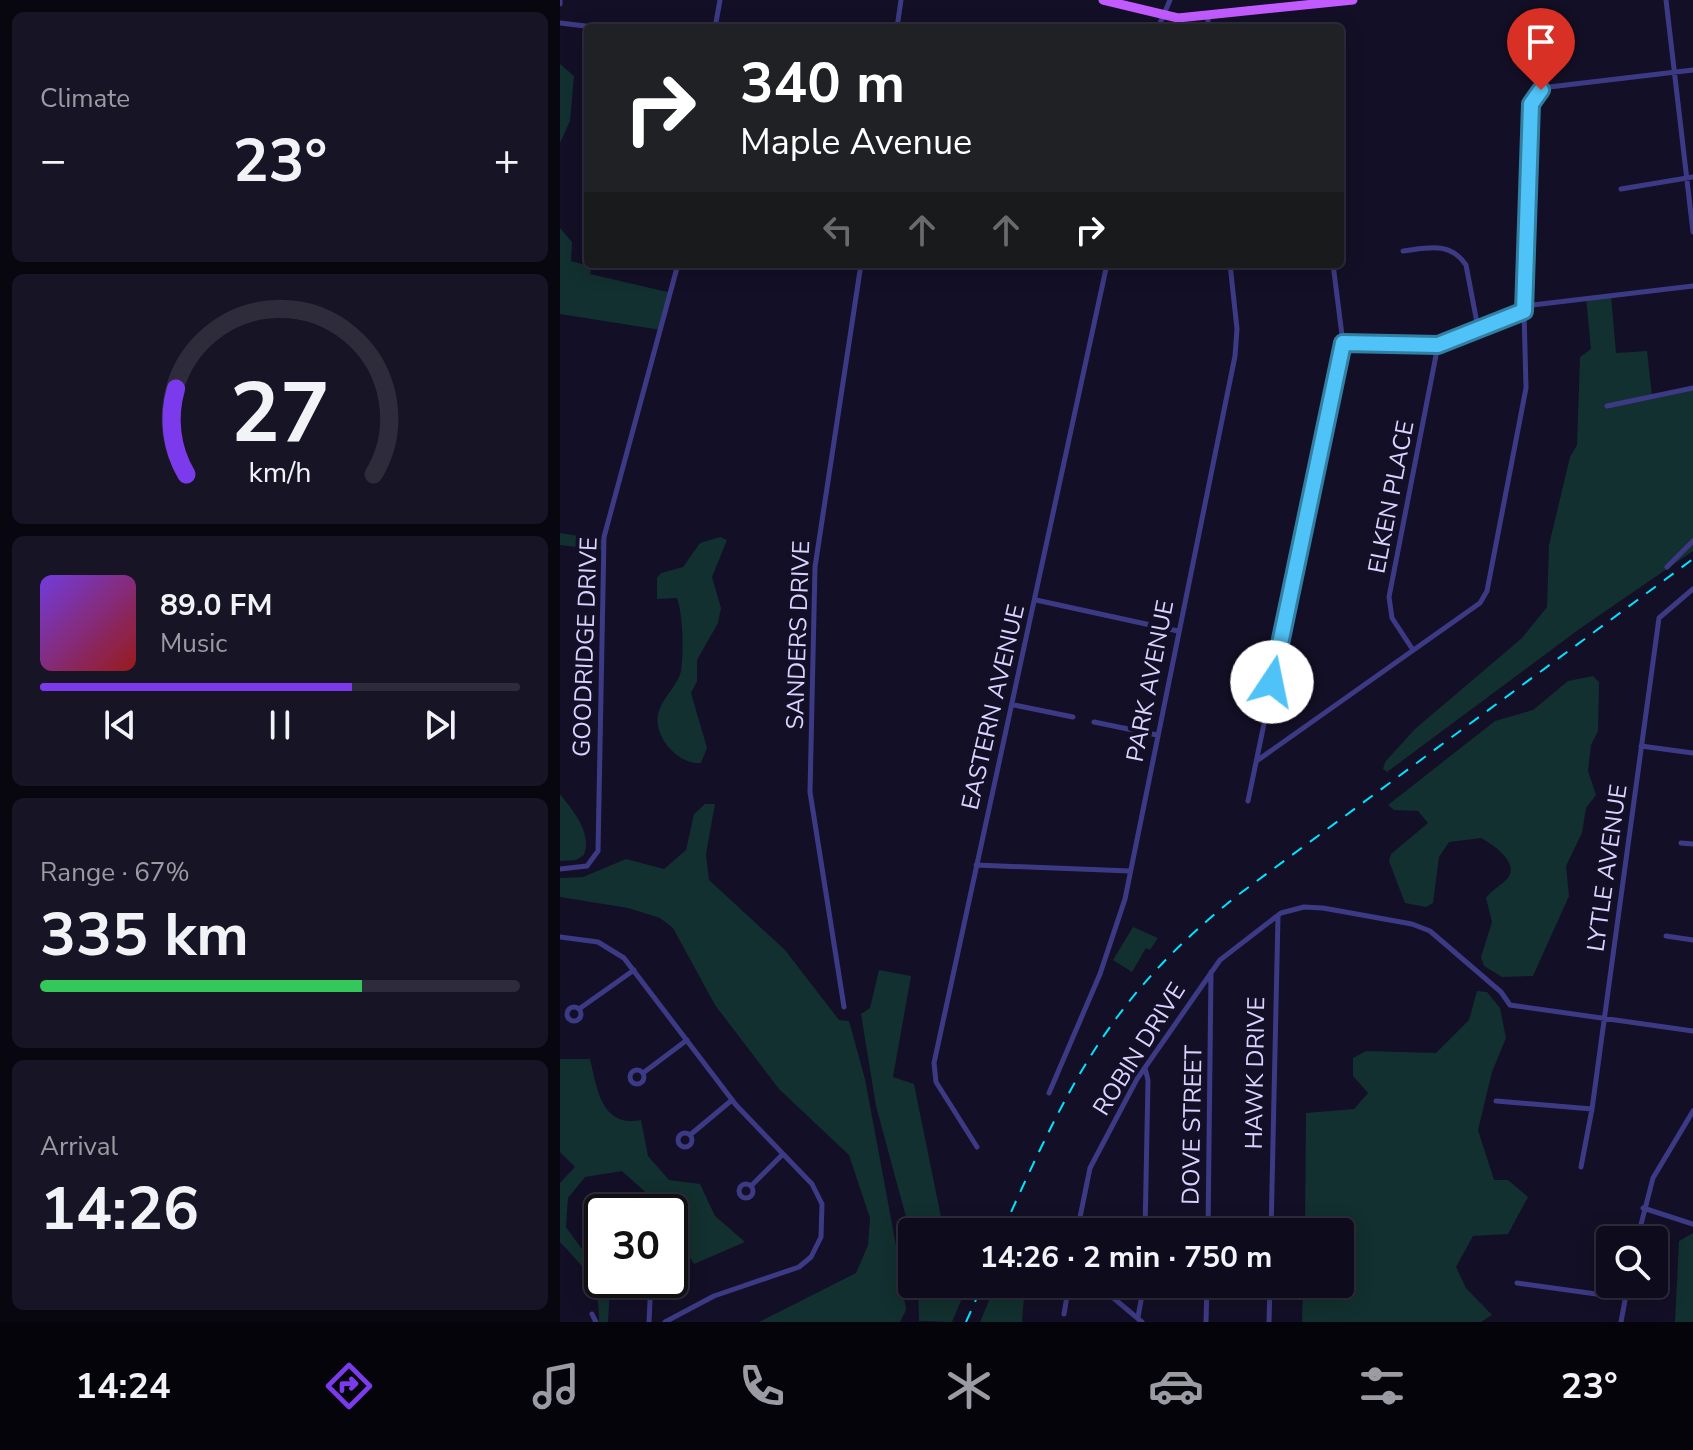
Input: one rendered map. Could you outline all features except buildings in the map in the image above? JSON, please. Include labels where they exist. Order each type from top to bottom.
[{"type":"main road","points":[[1103,0],[1164,16],[1208,23],[1292,4],[1353,0]]},
{"type":"street","points":[[716,24],[720,0]]},
{"type":"street","points":[[898,24],[901,0]]},
{"type":"street","points":[[1160,24],[1170,0]]},
{"type":"street","points":[[1666,0],[1690,177],[1693,232]]},
{"type":"street","points":[[560,23],[584,26]]},
{"type":"street","points":[[1258,760],[1480,603],[1487,591],[1524,403],[1531,104],[1541,90],[1549,87],[1693,70]]},
{"type":"street","points":[[1621,189],[1690,177]]},
{"type":"street","points":[[1403,251],[1441,247],[1460,257],[1466,265],[1478,328]]},
{"type":"street","name":"GOODRIDGE DRIVE","points":[[560,869],[587,866],[598,851],[604,537],[677,268]]},
{"type":"street","name":"SANDERS DRIVE","points":[[844,1007],[814,827],[811,762],[815,567],[860,268]]},
{"type":"street","name":"EASTERN AVENUE","points":[[977,1147],[936,1082],[933,1071],[1106,268]]},
{"type":"street","name":"PARK AVENUE","points":[[1049,1093],[1118,929],[1235,356],[1237,329],[1230,268]]},
{"type":"street","points":[[1248,801],[1343,343],[1334,268]]},
{"type":"street","points":[[1343,343],[1438,345],[1524,308],[1693,286]]},
{"type":"street","name":"ELKEN PLACE","points":[[1413,650],[1392,618],[1389,597],[1438,345]]},
{"type":"street","points":[[1607,406],[1693,388]]},
{"type":"street","points":[[1667,567],[1693,541]]},
{"type":"street","name":"LYTLE AVENUE","points":[[1581,1167],[1592,1109],[1659,618],[1693,589]]},
{"type":"street","points":[[1036,600],[1178,631]]},
{"type":"street","points":[[1014,705],[1073,717]]},
{"type":"street","points":[[1094,722],[1157,735]]},
{"type":"street","points":[[1641,746],[1693,753]]},
{"type":"street","points":[[1681,843],[1693,844]]},
{"type":"street","points":[[976,865],[1130,871]]},
{"type":"street","points":[[1278,915],[1309,907],[1412,924],[1436,935],[1501,992],[1510,1005],[1693,1031]]},
{"type":"street","name":"ROBIN DRIVE","points":[[1080,1218],[1090,1168],[1144,1067],[1210,971],[1228,951],[1278,915]]},
{"type":"street","name":"HAWK DRIVE","points":[[1271,1218],[1278,915]]},
{"type":"street","points":[[1666,936],[1693,940]]},
{"type":"street","points":[[560,937],[598,942],[624,958],[732,1100],[812,1184],[822,1204],[821,1237],[811,1257],[786,1273],[714,1296],[665,1322]]},
{"type":"street","points":[[579,1009],[634,970]]},
{"type":"street","name":"DOVE STREET","points":[[1208,1218],[1210,971]]},
{"type":"street","points":[[643,1073],[687,1040]]},
{"type":"street","points":[[1144,1067],[1148,1080],[1145,1218]]},
{"type":"street","points":[[690,1135],[732,1100]]},
{"type":"street","points":[[1496,1101],[1592,1109]]},
{"type":"street","points":[[1640,1226],[1653,1178],[1693,1111]]},
{"type":"street","points":[[751,1186],[783,1154]]},
{"type":"street","points":[[1643,1208],[1693,1224]]},
{"type":"street","points":[[1517,1283],[1596,1294]]},
{"type":"street","points":[[649,1322],[650,1298]]},
{"type":"street","points":[[1064,1314],[1067,1298]]},
{"type":"street","points":[[1113,1298],[1140,1320]]},
{"type":"street","points":[[1140,1320],[1142,1298]]},
{"type":"street","points":[[1206,1322],[1207,1298]]},
{"type":"street","points":[[1269,1322],[1270,1298]]},
{"type":"street","points":[[1621,1322],[1625,1298]]},
{"type":"street","points":[[592,1314],[596,1322]]},
{"type":"green space","points":[[560,64],[574,76],[570,121],[560,143]]},
{"type":"green space","points":[[560,228],[572,242],[571,261],[584,265],[584,268],[592,268],[590,274],[672,293],[661,330],[560,314]]},
{"type":"green space","points":[[1611,295],[1616,353],[1647,351],[1652,396],[1693,388],[1693,551],[1578,630],[1387,772],[1383,769],[1385,762],[1415,729],[1522,638],[1547,607],[1549,545],[1570,457],[1577,445],[1580,357],[1591,349],[1586,298]]},
{"type":"green space","points":[[560,533],[603,540],[602,550],[560,545]]},
{"type":"green space","points":[[720,537],[727,540],[712,577],[721,608],[718,623],[697,660],[697,681],[691,693],[707,748],[701,763],[683,759],[675,753],[667,746],[658,727],[660,708],[681,671],[683,644],[677,598],[657,599],[657,578],[661,573],[683,567],[700,543]]},
{"type":"green space","points":[[1593,676],[1599,682],[1598,731],[1591,745],[1588,771],[1596,795],[1586,808],[1582,833],[1566,866],[1569,896],[1533,976],[1502,977],[1484,966],[1481,957],[1492,922],[1486,898],[1510,875],[1509,862],[1499,850],[1481,838],[1449,842],[1439,857],[1433,903],[1426,907],[1405,903],[1389,861],[1391,854],[1428,823],[1418,811],[1394,810],[1388,805],[1495,721],[1533,710],[1568,681]]},
{"type":"green space","points":[[560,794],[580,823],[586,838],[584,855],[576,860],[560,861]]},
{"type":"green space","points":[[705,804],[715,804],[706,854],[709,880],[785,950],[839,1020],[849,1021],[865,1079],[898,1256],[898,1298],[904,1298],[906,1310],[900,1322],[759,1322],[856,1273],[868,1245],[870,1218],[849,1155],[779,1089],[715,1005],[673,928],[660,918],[628,908],[560,897],[560,878],[583,877],[626,859],[664,869],[686,850],[694,814]]},
{"type":"green space","points":[[1133,927],[1158,938],[1150,950],[1146,948],[1132,972],[1113,960]]},
{"type":"green space","points":[[879,970],[911,976],[893,1077],[914,1084],[943,1218],[906,1218],[876,1106],[861,1014],[870,1008]]},
{"type":"green space","points":[[1477,991],[1487,992],[1500,1008],[1506,1038],[1492,1072],[1478,1130],[1494,1180],[1508,1180],[1528,1197],[1508,1234],[1473,1236],[1456,1267],[1466,1288],[1492,1315],[1481,1322],[1302,1322],[1303,1298],[1354,1298],[1354,1218],[1305,1218],[1306,1113],[1354,1109],[1368,1093],[1353,1076],[1353,1058],[1366,1051],[1436,1053],[1469,1020]]},
{"type":"green space","points":[[560,1059],[590,1059],[599,1093],[609,1112],[628,1121],[641,1120],[648,1156],[669,1180],[700,1184],[715,1216],[745,1242],[694,1264],[688,1255],[688,1194],[648,1194],[622,1171],[585,1177],[568,1198],[566,1227],[584,1252],[584,1270],[560,1242],[560,1183],[575,1167],[560,1152]]},
{"type":"green space","points":[[1693,1233],[1693,1322],[1675,1322],[1679,1241]]},
{"type":"green space","points":[[597,1298],[609,1298],[608,1322],[599,1322]]},
{"type":"green space","points":[[918,1298],[962,1298],[952,1322],[919,1321]]},
{"type":"green space","points":[[990,1298],[1024,1298],[1022,1322],[980,1322]]},
{"type":"railway","points":[[1009,1218],[1049,1131],[1098,1045],[1158,968],[1197,930],[1242,892],[1693,559]]},
{"type":"railway","points":[[966,1322],[977,1298]]},
{"type":"route","points":[[1272,682],[1343,343],[1438,345],[1524,311],[1531,104],[1541,90]]}]
